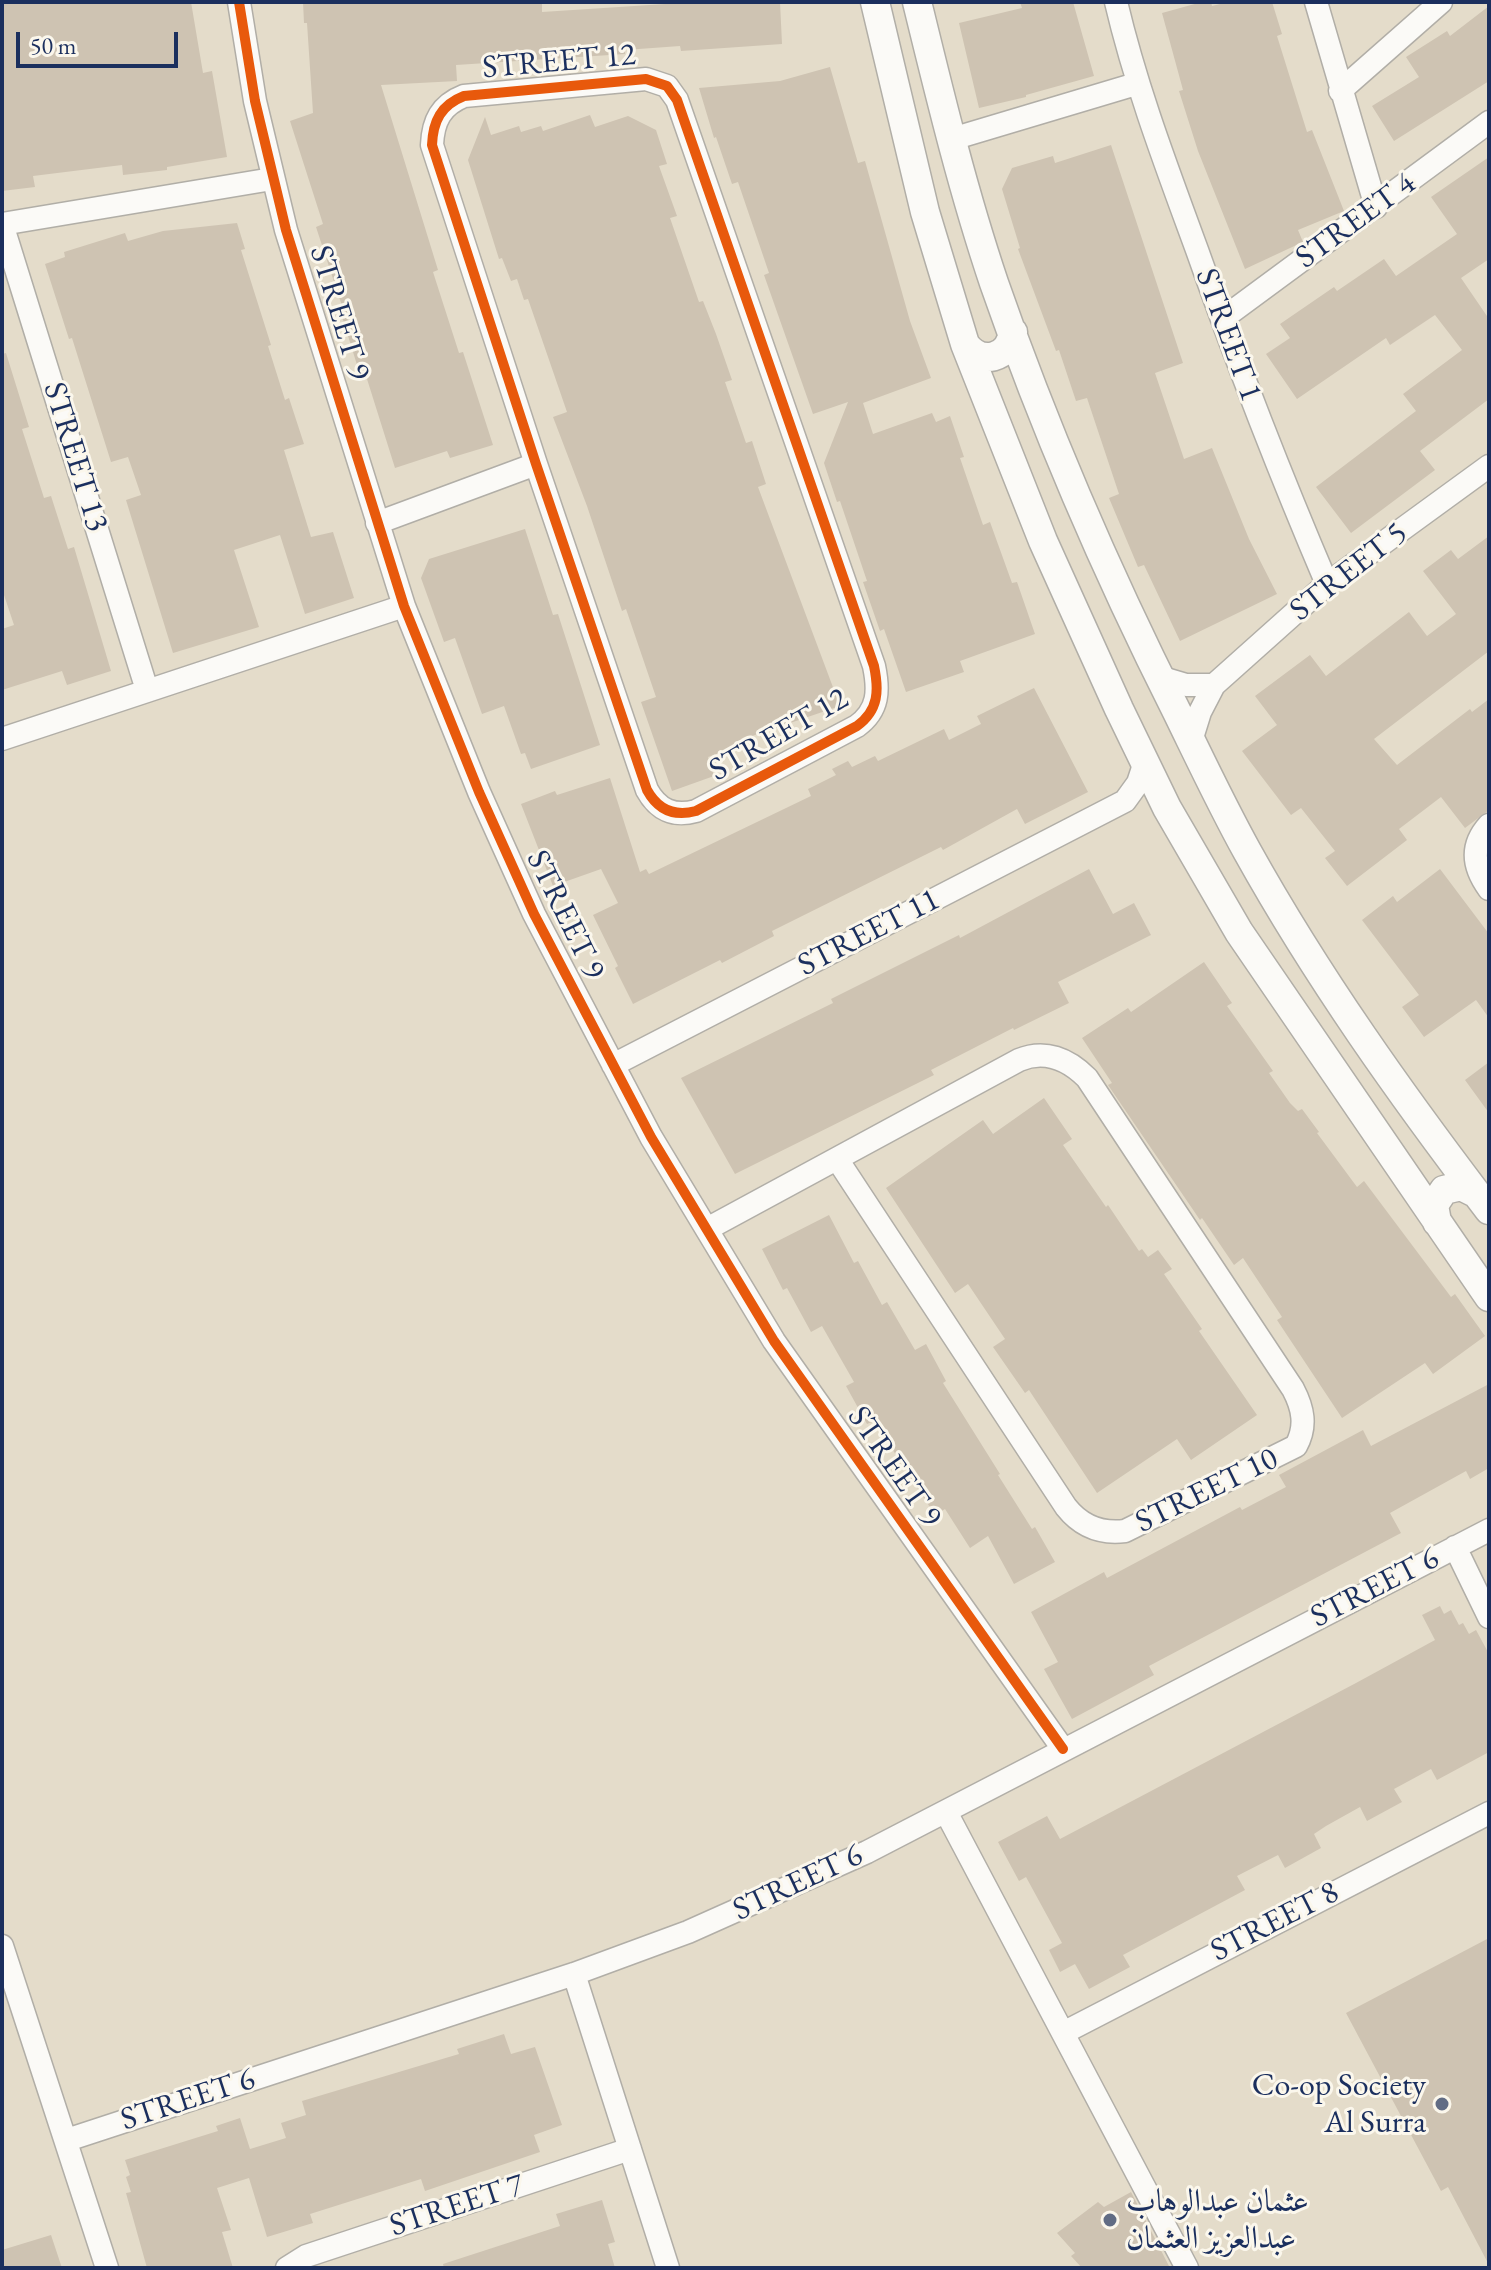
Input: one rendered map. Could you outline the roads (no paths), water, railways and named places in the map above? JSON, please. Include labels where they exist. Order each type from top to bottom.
[{"type":"street","name":"STREET 9","points":[[239,2],[255,101],[272,179],[377,523],[436,690],[512,866],[565,977],[651,1137],[750,1302],[803,1384],[1063,1749]]},
{"type":"street","points":[[875,2],[925,212],[965,344],[1043,541],[1145,762],[1167,808],[1239,932],[1489,1297]]},
{"type":"street","points":[[917,2],[982,245],[1037,396],[1098,548],[1246,850],[1338,999],[1483,1202]]},
{"type":"street","name":"STREET 1","points":[[1116,2],[1136,84],[1281,478],[1327,584]]},
{"type":"street","points":[[1316,2],[1376,207]]},
{"type":"street","points":[[1340,91],[1441,2]]},
{"type":"street","name":"STREET 12","points":[[654,80],[667,86],[677,100],[874,666],[877,693],[870,715],[857,726],[696,811],[679,814],[660,807],[647,790],[536,464],[433,153],[434,126],[446,106],[464,96],[654,80]]},
{"type":"street","points":[[952,139],[1136,84]]},
{"type":"street","name":"STREET 4","points":[[1222,319],[1489,122]]},
{"type":"street","name":"STREET 13","points":[[147,690],[2,224],[272,179]]},
{"type":"street","points":[[965,344],[977,356],[994,357],[1008,348],[1013,332]]},
{"type":"street","points":[[991,409],[994,393],[1010,382],[1026,384],[1037,396]]},
{"type":"street","points":[[377,523],[536,464]]},
{"type":"street","name":"STREET 5","points":[[1191,741],[1200,712],[1214,685],[1327,584],[1489,466]]},
{"type":"street","points":[[2,739],[404,606]]},
{"type":"street","points":[[1159,677],[1186,685],[1214,685]]},
{"type":"street","points":[[1145,762],[1138,783],[1125,801],[1167,808]]},
{"type":"street","name":"STREET 11","points":[[613,1065],[1125,801]]},
{"type":"street","points":[[1489,825],[1478,840],[1475,856],[1479,873],[1489,889]]},
{"type":"street","name":"STREET 10","points":[[707,1229],[1026,1057],[1044,1055],[1070,1063],[1087,1078],[1293,1389],[1304,1420],[1296,1446],[1125,1531],[1102,1531],[1084,1524],[1066,1507],[837,1159]]},
{"type":"street","points":[[1396,1162],[1408,1168],[1421,1167],[1436,1155],[1439,1142]]},
{"type":"street","points":[[1437,1222],[1434,1205],[1444,1190],[1461,1186],[1483,1202]]},
{"type":"street","name":"STREET 6","points":[[67,2140],[574,1974],[751,1906],[946,1812],[1489,1530]]},
{"type":"street","points":[[1455,1547],[1489,1617]]},
{"type":"street","points":[[946,1812],[1187,2268]]},
{"type":"street","name":"STREET 8","points":[[1063,2033],[1489,1813]]},
{"type":"street","points":[[2,1946],[107,2268]]},
{"type":"street","points":[[574,1974],[668,2268]]},
{"type":"street","name":"STREET 7","points":[[287,2268],[306,2256],[630,2149]]},
{"type":"place","name":"Co-op Society Al Surra","points":[[1442,2104]]},
{"type":"place","name":"عثمان عبدالوهاب عبدالعزيز العثمان","points":[[1110,2220]]}]
